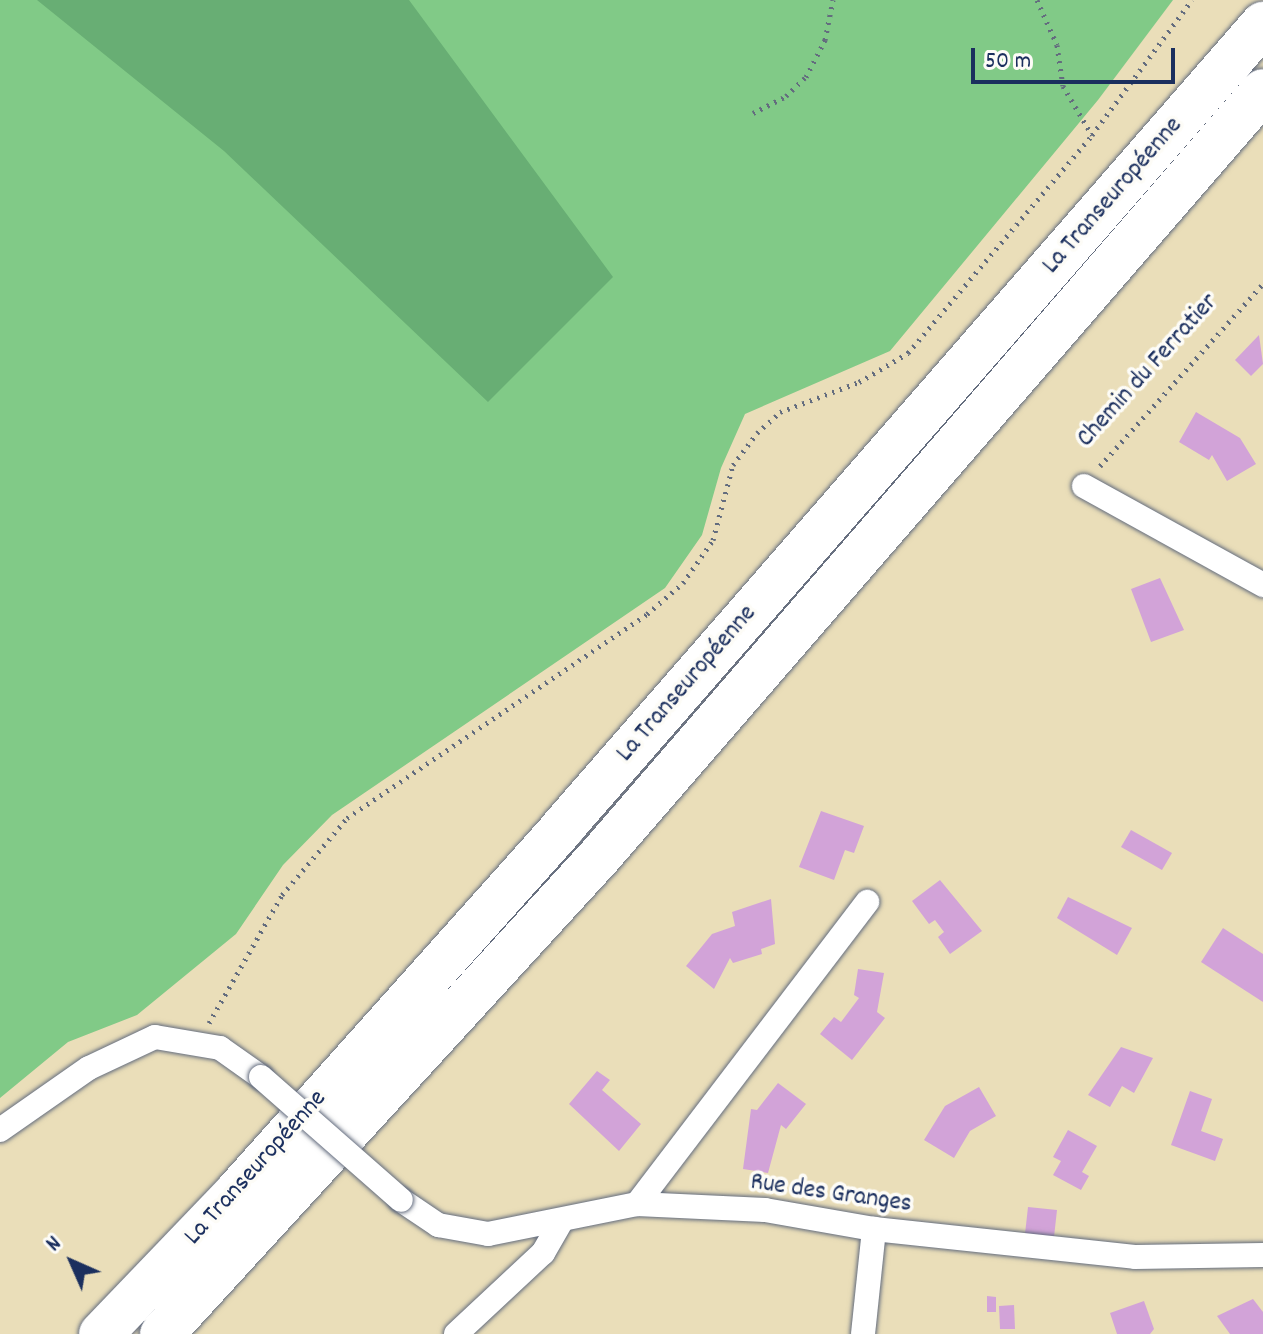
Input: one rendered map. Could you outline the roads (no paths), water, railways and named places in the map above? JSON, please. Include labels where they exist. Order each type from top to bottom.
[{"type":"highway","name":"La Transeuropéenne","points":[[101,1334],[237,1192],[551,840],[1263,24]]},
{"type":"highway","name":"La Transeuropéenne","points":[[162,1334],[600,856],[1263,91]]},
{"type":"street","name":"Chemin du Ferratier","points":[[1084,486],[1263,585]]},
{"type":"street","points":[[637,1204],[867,902]]},
{"type":"street","name":"Rue des Granges","points":[[0,1130],[89,1068],[155,1037],[220,1048],[261,1077],[401,1200],[438,1225],[488,1234],[637,1204],[765,1210],[874,1229],[1135,1257],[1263,1255]]},
{"type":"street","points":[[456,1334],[543,1253],[562,1220]]},
{"type":"street","points":[[863,1334],[874,1229]]}]
